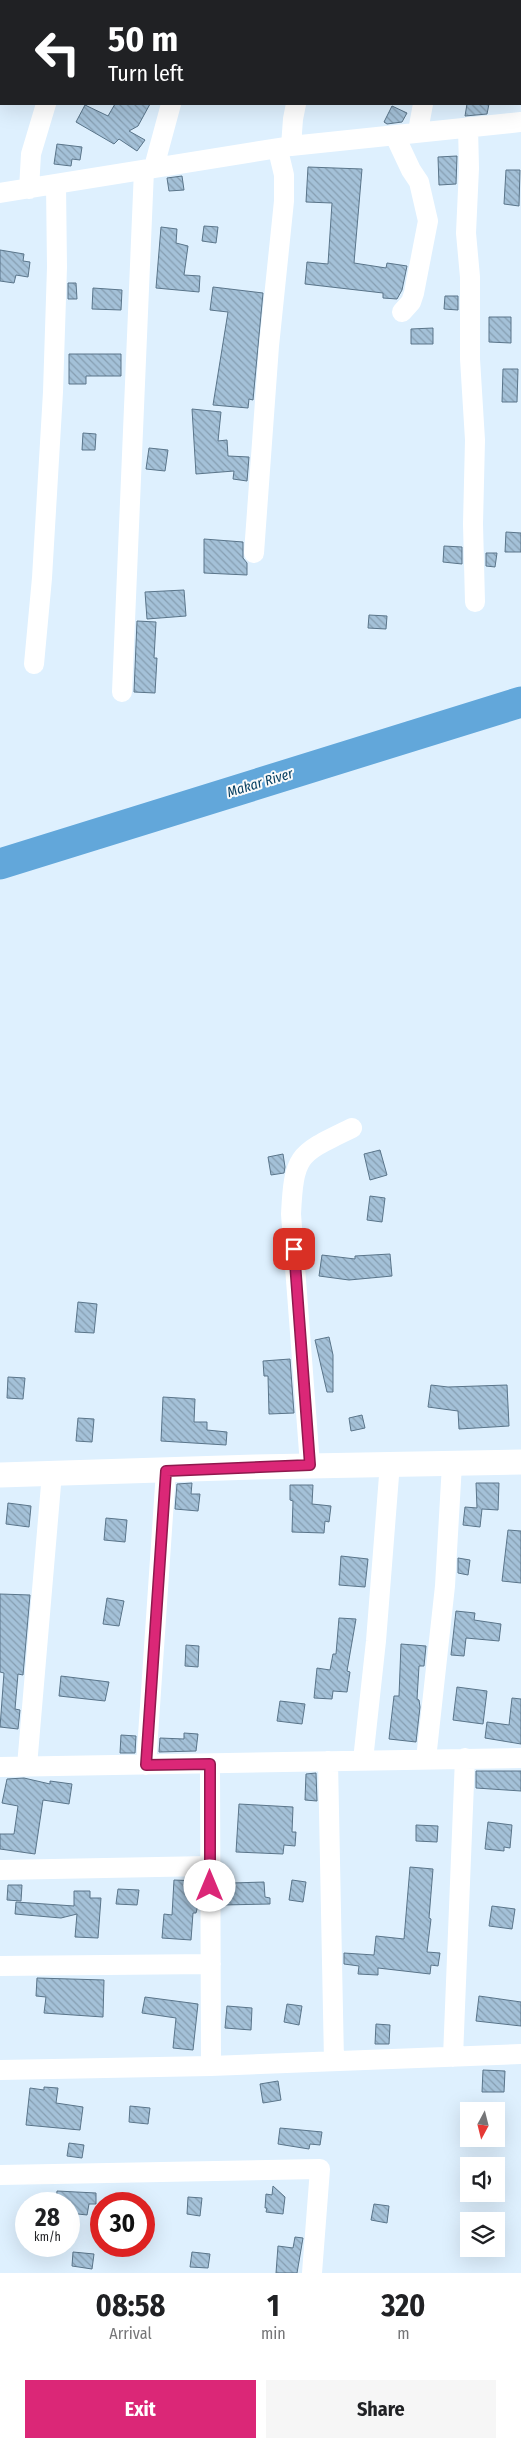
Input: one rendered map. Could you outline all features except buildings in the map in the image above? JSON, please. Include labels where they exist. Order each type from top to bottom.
[{"type":"street","points":[[29,189],[31,154],[46,105]]},
{"type":"street","points":[[122,692],[149,168],[171,105]]},
{"type":"street","points":[[254,553],[269,346],[284,201],[284,148],[296,105]]},
{"type":"street","points":[[418,131],[423,105]]},
{"type":"street","points":[[0,193],[284,148],[395,136],[418,131],[521,122]]},
{"type":"street","points":[[468,127],[469,168],[466,233],[470,277],[470,358],[475,440],[473,524],[475,602]]},
{"type":"street","points":[[395,136],[410,170],[419,182],[428,220],[414,293],[411,302],[402,312]]},
{"type":"street","points":[[34,664],[42,578],[53,392],[57,268],[56,184]]},
{"type":"street","points":[[310,1465],[292,1214],[293,1180],[299,1162],[312,1148],[352,1128]]},
{"type":"street","points":[[0,1475],[390,1463],[521,1462]]},
{"type":"street","points":[[363,1760],[376,1641],[390,1463]]},
{"type":"street","points":[[426,1759],[445,1586],[452,1464]]},
{"type":"street","points":[[146,1765],[166,1471]]},
{"type":"street","points":[[27,1766],[52,1473]]},
{"type":"street","points":[[453,2057],[466,1758]]},
{"type":"street","points":[[0,1767],[521,1758]]},
{"type":"street","points":[[328,1761],[334,2061]]},
{"type":"street","points":[[210,1764],[211,2066]]},
{"type":"street","points":[[0,1870],[210,1866]]},
{"type":"street","points":[[0,1966],[211,1964]]},
{"type":"street","points":[[0,2070],[211,2066],[521,2054]]},
{"type":"street","points":[[0,2176],[320,2170],[312,2273]]},
{"type":"waterway","name":"Makar River","points":[[0,864],[521,702]]},
{"type":"route","points":[[210,1886],[210,1764],[146,1765],[166,1471],[310,1465],[294,1249]]}]
